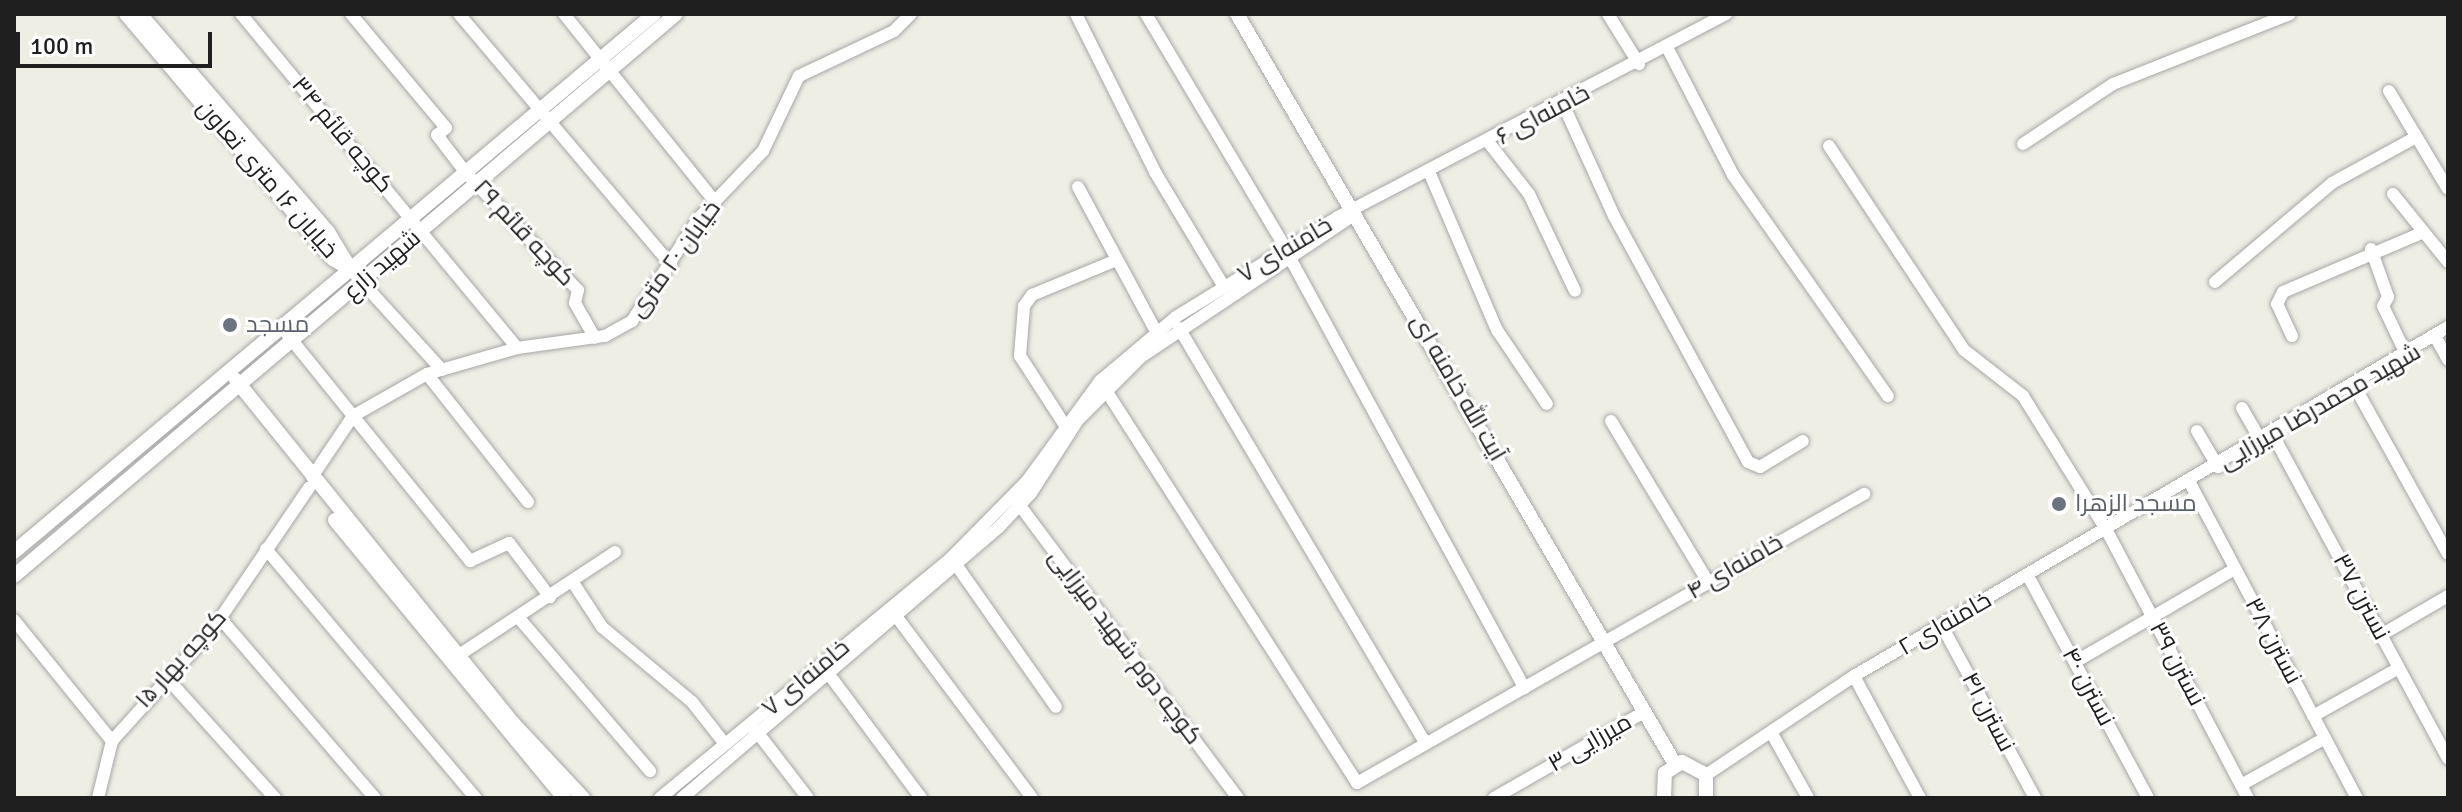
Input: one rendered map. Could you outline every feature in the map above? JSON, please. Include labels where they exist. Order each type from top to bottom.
[{"type":"street","name":"خیابان ۱۶ متری تعاون","points":[[126,14],[333,259],[351,270]]},
{"type":"street","name":"خیابان ۱۶ متری تعاون","points":[[140,14],[328,232],[351,270]]},
{"type":"street","name":"کوچه قائم ۳۴","points":[[241,14],[517,348]]},
{"type":"street","points":[[351,14],[446,128],[437,135],[466,173]]},
{"type":"street","points":[[459,14],[538,112],[551,120],[671,265]]},
{"type":"street","points":[[564,14],[715,202]]},
{"type":"street","name":"شهید زارع","points":[[14,576],[231,382],[283,328],[351,270],[480,181],[551,120],[654,14]]},
{"type":"street","name":"شهید زارع","points":[[14,552],[231,382],[293,342],[363,282],[466,173],[538,112],[676,14]]},
{"type":"street","name":"خیابان ۲۰ متری","points":[[310,483],[353,416],[427,374],[517,348],[595,338],[632,321],[715,202],[763,151],[799,76],[894,31],[911,14]]},
{"type":"street","points":[[1076,14],[1155,172],[1224,287]]},
{"type":"street","points":[[1146,14],[1287,252],[1524,688]]},
{"type":"street","name":"آیت الله خامنه ای","points":[[1237,14],[1356,212],[1675,764]]},
{"type":"street","points":[[1608,14],[1639,64]]},
{"type":"street","name":"خامنه‌ای ۶","points":[[1356,212],[1668,49],[1712,18],[1726,14]]},
{"type":"street","points":[[2023,144],[2113,84],[2290,14]]},
{"type":"street","points":[[1668,49],[1733,175],[1888,396]]},
{"type":"street","points":[[2389,91],[2447,184]]},
{"type":"street","points":[[1563,104],[1614,216],[1748,462],[1760,467],[1803,441]]},
{"type":"street","points":[[2215,282],[2332,183],[2416,137]]},
{"type":"street","points":[[1489,143],[1529,194],[1575,291]]},
{"type":"street","name":"نسترن ۳۹","points":[[1829,146],[1964,350],[2023,396],[2107,531],[2248,798]]},
{"type":"street","name":"کوچه قائم ۲۹","points":[[466,173],[480,181],[578,290],[575,303],[595,338]]},
{"type":"street","points":[[1430,174],[1497,330],[1547,404]]},
{"type":"street","points":[[1078,187],[1114,261],[1157,333]]},
{"type":"street","points":[[2393,194],[2421,233],[2448,262]]},
{"type":"street","name":"خامنه‌ای ۷","points":[[893,613],[957,566],[1016,500],[1066,428],[1157,333],[1224,287],[1356,212]]},
{"type":"street","points":[[2292,336],[2278,297],[2371,249],[2421,233]]},
{"type":"street","points":[[2371,249],[2388,297],[2383,306],[2407,356]]},
{"type":"street","name":"خامنه‌ای ۷","points":[[1104,385],[1287,252]]},
{"type":"street","points":[[1066,428],[1020,356],[1024,306],[1032,295],[1114,261]]},
{"type":"street","points":[[351,270],[442,370]]},
{"type":"street","name":"شهید محمدرضا میرزایی","points":[[2190,483],[2407,356],[2448,327]]},
{"type":"street","points":[[283,328],[470,561],[509,543],[550,597]]},
{"type":"street","points":[[1179,328],[1425,743]]},
{"type":"street","points":[[2436,338],[2448,360]]},
{"type":"street","points":[[427,374],[528,502]]},
{"type":"street","points":[[231,382],[564,798]]},
{"type":"street","name":"خامنه‌ای ۴","points":[[1104,385],[1357,783],[1864,494]]},
{"type":"street","points":[[2355,387],[2448,554]]},
{"type":"street","name":"نسترن ۳۷","points":[[2242,408],[2268,438],[2448,759]]},
{"type":"street","points":[[1611,421],[1708,582]]},
{"type":"street","points":[[2197,431],[2218,467]]},
{"type":"street","points":[[310,483],[583,798]]},
{"type":"street","name":"کوچه بهار ۱۵","points":[[98,798],[112,741],[220,618],[310,483]]},
{"type":"street","name":"خامنه‌ای ۲","points":[[1706,775],[1854,676],[2190,483]]},
{"type":"street","name":"نسترن ۳۸","points":[[2190,483],[2357,798]]},
{"type":"street","name":"خامنه‌ای ۷","points":[[660,798],[689,791],[754,728],[893,613],[1016,500]]},
{"type":"street","name":"کوچه دوم شهید میرزایی","points":[[1016,500],[1238,798]]},
{"type":"street","points":[[266,549],[476,798]]},
{"type":"street","points":[[459,655],[615,552]]},
{"type":"street","points":[[957,566],[1056,707]]},
{"type":"street","points":[[2075,662],[2235,569]]},
{"type":"street","name":"نسترن ۴۰","points":[[2028,576],[2148,798]]},
{"type":"street","points":[[572,581],[602,627],[692,702],[725,744]]},
{"type":"street","points":[[2381,635],[2448,596]]},
{"type":"street","points":[[893,613],[1032,798]]},
{"type":"street","points":[[518,617],[650,771]]},
{"type":"street","points":[[220,618],[375,798]]},
{"type":"street","points":[[14,620],[112,741]]},
{"type":"street","name":"نسترن ۴۱","points":[[1942,626],[2035,798]]},
{"type":"street","points":[[2313,716],[2399,668]]},
{"type":"street","points":[[825,669],[921,798]]},
{"type":"street","points":[[1854,676],[1920,798]]},
{"type":"street","points":[[166,677],[275,798]]},
{"type":"street","name":"میرزایی ۳","points":[[1494,798],[1644,712]]},
{"type":"street","points":[[754,728],[808,798]]},
{"type":"street","name":"خامنه‌ای ۷","points":[[689,791],[725,744],[754,728]]},
{"type":"street","points":[[1771,732],[1808,798]]},
{"type":"street","points":[[2241,785],[2325,738]]},
{"type":"street","points":[[1663,798],[1662,779],[1675,764],[1689,762],[1706,775],[1706,798]]},
{"type":"place","name":"مسجد","points":[[230,325]]},
{"type":"place","name":"مسجد الزهرا","points":[[2059,504]]}]
